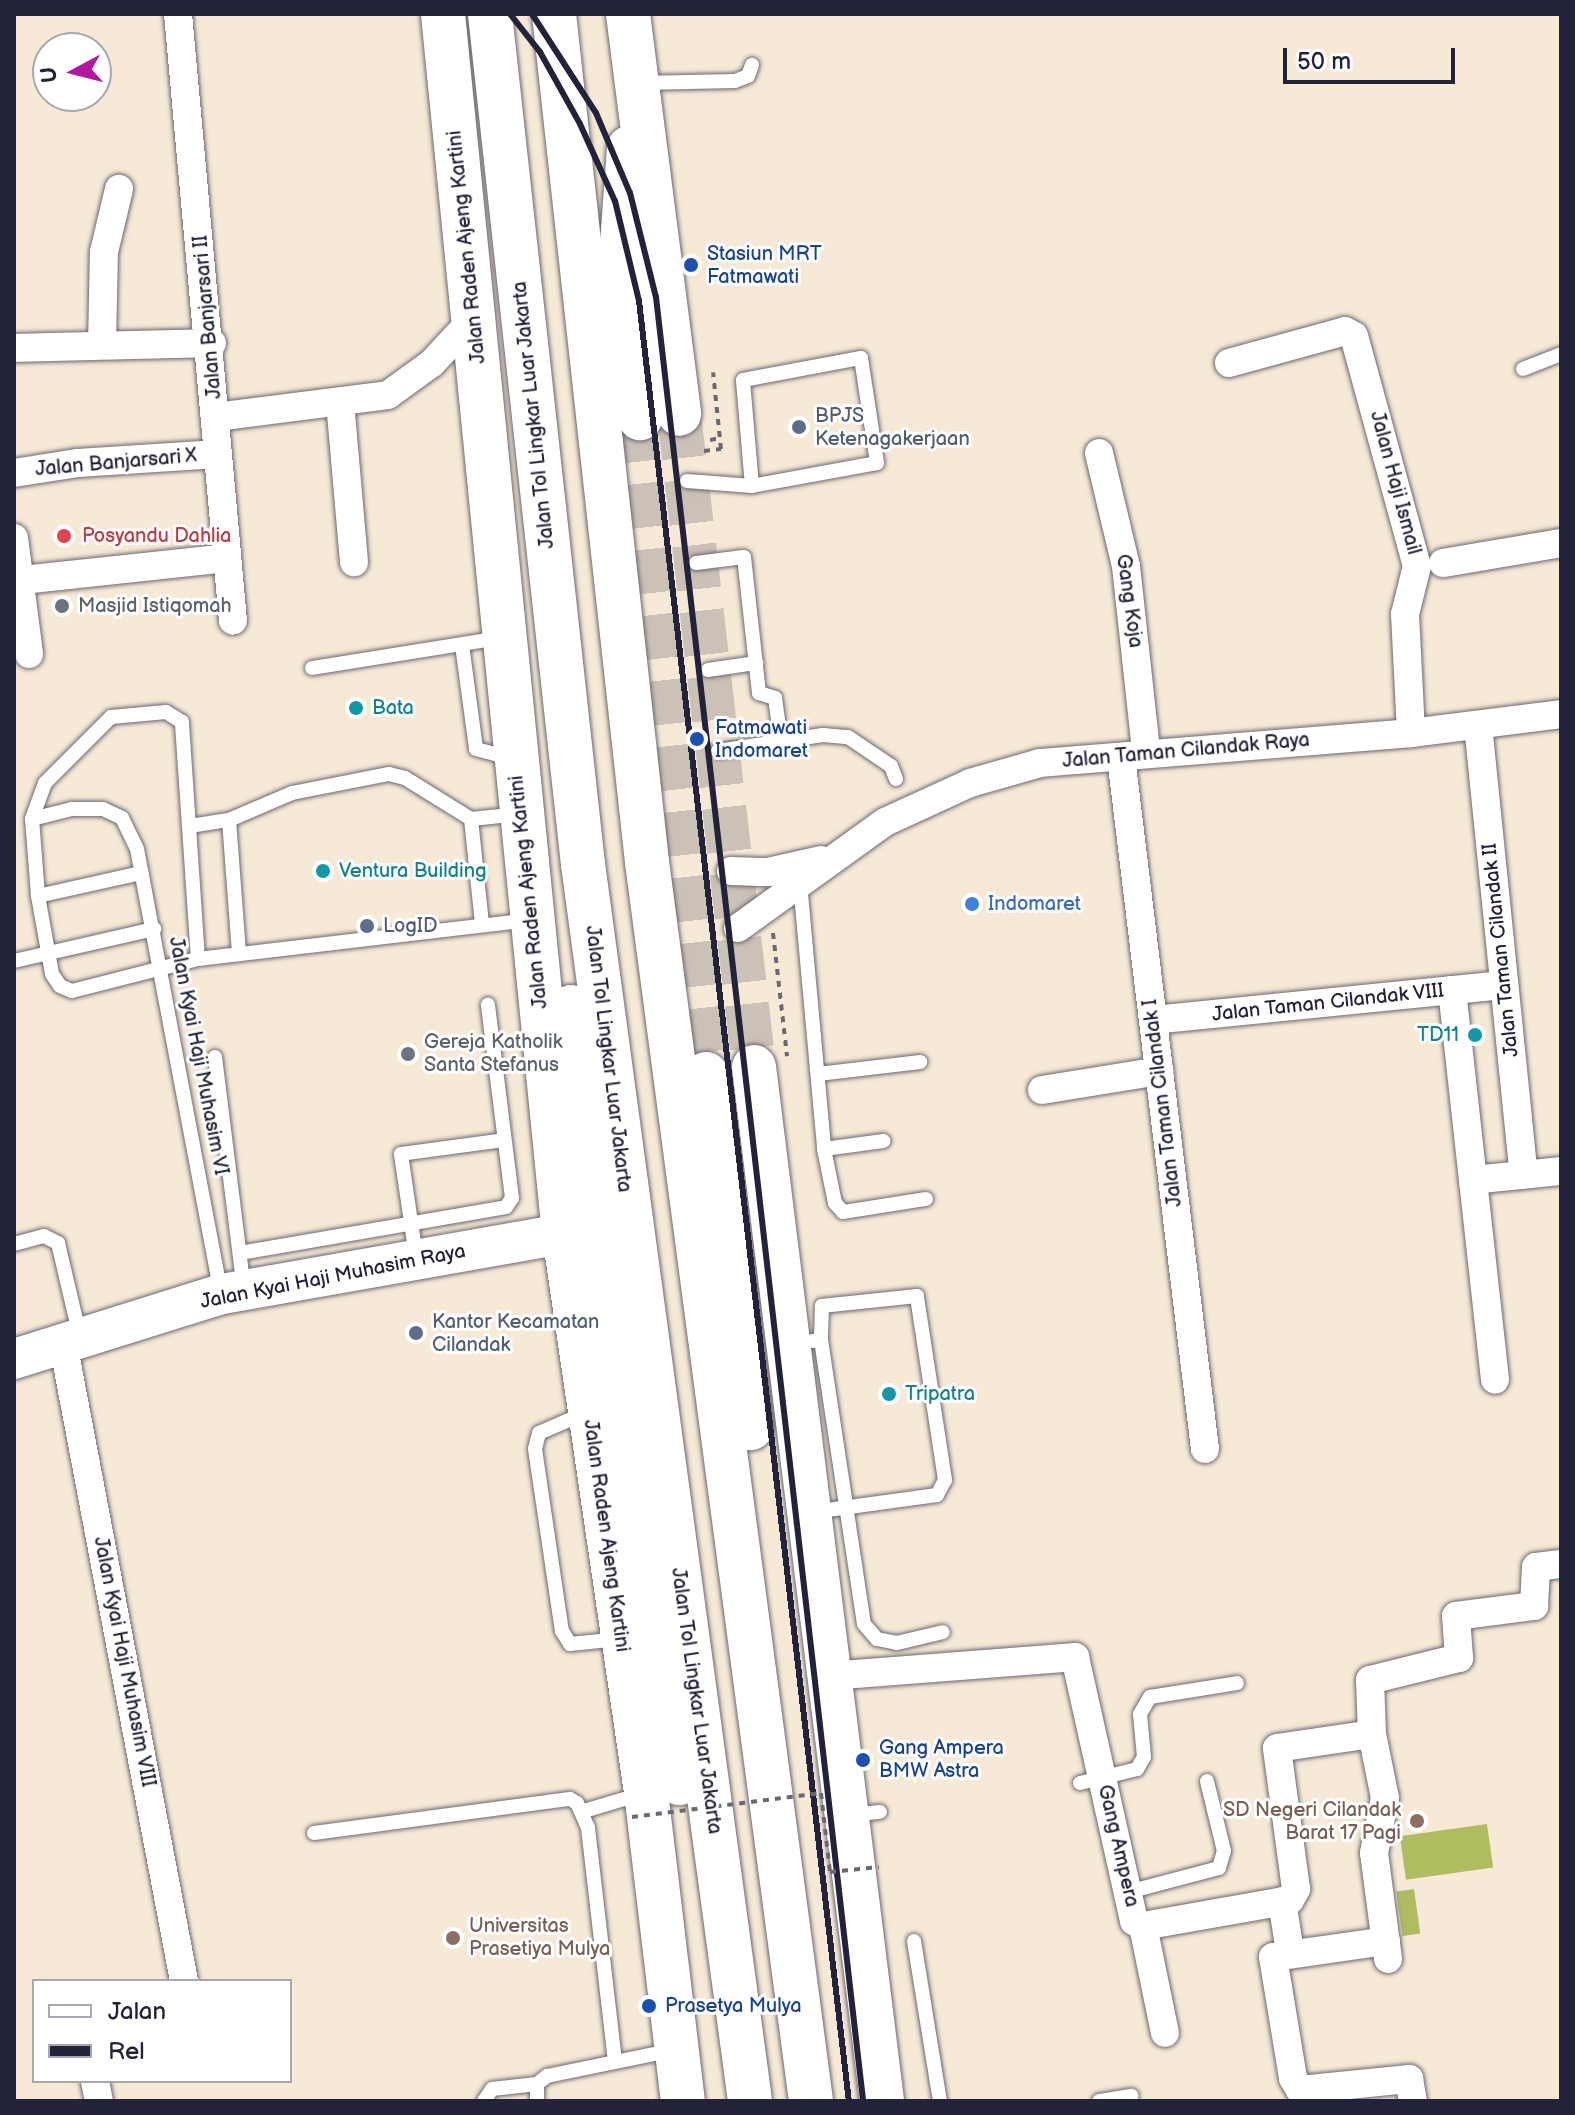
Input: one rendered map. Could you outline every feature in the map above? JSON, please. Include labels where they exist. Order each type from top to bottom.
[{"type":"highway","name":"Jalan Raden Ajeng Kartini","points":[[443,14],[476,335],[482,642],[518,789],[564,1234],[639,1805],[683,2101]]},
{"type":"highway","points":[[463,14],[469,265]]},
{"type":"highway","name":"Jalan Tol Lingkar Luar Jakarta","points":[[490,14],[583,864],[749,2093]]},
{"type":"highway","points":[[554,14],[647,862],[811,2101]]},
{"type":"highway","points":[[579,14],[599,221],[622,305],[666,422]]},
{"type":"highway","points":[[628,14],[666,422]]},
{"type":"highway","points":[[622,305],[636,91]]},
{"type":"highway","points":[[476,335],[511,496],[593,1187],[662,1693],[699,1883],[749,2093]]},
{"type":"highway","points":[[740,1066],[727,1227],[834,2101]]},
{"type":"highway","points":[[740,1066],[805,1342],[826,1510],[830,1676],[863,1814],[882,2101]]},
{"type":"street","name":"Jalan Banjarsari II","points":[[178,14],[212,343],[233,621]]},
{"type":"street","points":[[102,345],[104,252],[119,189]]},
{"type":"street","name":"Jalan Haji Ismail","points":[[1229,363],[1349,332],[1382,429],[1417,566],[1405,614],[1411,733]]},
{"type":"street","points":[[216,417],[340,402],[403,388],[476,335]]},
{"type":"street","points":[[14,348],[212,343]]},
{"type":"street","points":[[340,402],[354,562]]},
{"type":"street","name":"Gang Koja","points":[[1099,453],[1126,566],[1133,754]]},
{"type":"street","name":"Jalan Banjarsari X","points":[[14,473],[78,463],[218,454]]},
{"type":"street","points":[[14,538],[22,580],[29,654]]},
{"type":"street","points":[[1443,563],[1561,543]]},
{"type":"street","points":[[22,580],[227,558]]},
{"type":"street","name":"Jalan Taman Cilandak Raya","points":[[738,928],[832,857],[885,822],[970,783],[1040,763],[1411,733],[1561,714]]},
{"type":"street","name":"Jalan Taman Cilandak II","points":[[1478,725],[1524,1175]]},
{"type":"street","name":"Jalan Taman Cilandak I","points":[[1133,754],[1153,1020],[1205,1449]]},
{"type":"street","name":"Jalan Taman Cilandak Raya","points":[[731,871],[768,872],[832,857]]},
{"type":"street","name":"Jalan Taman Cilandak VIII","points":[[1153,1020],[1504,985]]},
{"type":"street","points":[[1452,990],[1495,1380]]},
{"type":"street","points":[[1042,1090],[1159,1071]]},
{"type":"street","points":[[1473,1180],[1561,1171]]},
{"type":"street","name":"Jalan Kyai Haji Muhasim Raya","points":[[14,1359],[72,1341],[235,1278],[413,1242],[564,1234]]},
{"type":"street","name":"Jalan Kyai Haji Muhasim VIII","points":[[72,1341],[184,1979]]},
{"type":"street","points":[[1413,2101],[1409,2079],[1300,2090],[1293,2078],[1273,1957],[1290,1952],[1387,1950],[1374,1853],[1385,1798],[1372,1734],[1370,1680],[1459,1658],[1456,1616],[1534,1606],[1536,1567],[1561,1564]]},
{"type":"street","name":"Gang Ampera","points":[[830,1676],[1075,1657],[1091,1781],[1128,1892],[1134,1921],[1143,1926],[1282,1901]]},
{"type":"street","points":[[1290,1952],[1282,1901],[1290,1900],[1296,1889],[1277,1748],[1372,1734]]},
{"type":"street","points":[[1143,1926],[1165,2033]]},
{"type":"lane","points":[[636,91],[735,81],[748,76],[752,65]]},
{"type":"lane","points":[[1523,369],[1561,354]]},
{"type":"lane","points":[[687,481],[752,486],[877,463],[861,358],[743,380],[752,486]]},
{"type":"lane","points":[[696,563],[744,557],[759,693],[775,698],[781,741]]},
{"type":"lane","points":[[312,668],[482,642]]},
{"type":"lane","points":[[708,670],[756,663]]},
{"type":"lane","points":[[198,959],[182,722],[166,712],[111,717],[45,783],[32,819],[38,896],[52,974],[60,986],[72,991],[198,959],[239,953],[482,923],[533,920]]},
{"type":"lane","points":[[718,751],[823,735],[848,737],[891,766],[896,779]]},
{"type":"lane","points":[[189,820],[229,820],[292,793],[389,774],[405,778],[471,819]]},
{"type":"lane","points":[[471,819],[518,789]]},
{"type":"lane","points":[[32,819],[72,809],[103,809],[122,818],[141,873],[154,929]]},
{"type":"lane","points":[[471,819],[482,923]]},
{"type":"lane","points":[[229,820],[239,953]]},
{"type":"lane","points":[[38,896],[141,873]]},
{"type":"lane","points":[[800,883],[824,1149],[835,1203],[843,1212],[926,1199]]},
{"type":"lane","name":"Jalan Kyai Haji Muhasim VI","points":[[14,961],[154,929],[235,1278]]},
{"type":"lane","points":[[488,1004],[512,1198],[506,1207],[413,1242],[401,1154],[504,1140]]},
{"type":"lane","points":[[215,1057],[235,1278]]},
{"type":"lane","points":[[818,1074],[920,1062]]},
{"type":"lane","points":[[824,1149],[883,1141]]},
{"type":"lane","points":[[14,1244],[44,1236],[58,1243],[72,1341]]},
{"type":"lane","points":[[805,1342],[822,1306],[911,1293],[919,1300],[945,1480],[937,1495],[826,1510],[864,1624],[877,1639],[897,1643],[943,1632]]},
{"type":"lane","points":[[589,1411],[539,1433],[535,1449],[562,1631],[570,1644],[619,1639]]},
{"type":"lane","points":[[1091,1781],[1137,1769],[1144,1757],[1140,1714],[1150,1697],[1237,1683]]},
{"type":"lane","points":[[1128,1892],[1219,1868],[1224,1851],[1207,1781]]},
{"type":"lane","points":[[314,1833],[570,1799],[584,1811],[615,2061]]},
{"type":"lane","points":[[584,1811],[639,1805]]},
{"type":"lane","points":[[914,1941],[940,2101]]},
{"type":"lane","points":[[484,2101],[492,2089],[537,2084],[547,2076],[676,2050]]},
{"type":"lane","points":[[537,2084],[537,2101]]},
{"type":"lane","points":[[1099,2101],[1132,2096]]},
{"type":"path","points":[[704,451],[721,449],[713,372]]},
{"type":"path","points":[[666,422],[720,438]]},
{"type":"path","points":[[740,1066],[780,998],[776,990],[778,981],[771,923]]},
{"type":"path","points":[[639,1805],[821,1793],[830,1872],[879,1867]]},
{"type":"green space","points":[[1487,1824],[1493,1868],[1406,1880],[1400,1836]]},
{"type":"green space","points":[[1414,1889],[1420,1934],[1402,1936],[1396,1892]]},
{"type":"tunnel","points":[[679,414],[754,1067]]},
{"type":"tunnel","points":[[633,418],[706,1074]]},
{"type":"railway","points":[[510,14],[540,52],[580,124],[615,201],[639,301],[849,2101]]},
{"type":"railway","points":[[532,14],[596,113],[630,193],[656,297],[863,2101]]},
{"type":"place","name":"Stasiun MRT Fatmawati","points":[[691,265]]},
{"type":"place","name":"BPJS Ketenagakerjaan","points":[[799,427]]},
{"type":"place","name":"Posyandu Dahlia","points":[[64,536]]},
{"type":"place","name":"Masjid Istiqomah","points":[[62,606]]},
{"type":"place","name":"Bata","points":[[356,708]]},
{"type":"place","name":"Fatmawati Indomaret","points":[[697,739]]},
{"type":"place","name":"Ventura Building","points":[[323,871]]},
{"type":"place","name":"Indomaret","points":[[972,904]]},
{"type":"place","name":"LogID","points":[[367,926]]},
{"type":"place","name":"TD11","points":[[1475,1035]]},
{"type":"place","name":"Gereja Katholik Santa Stefanus","points":[[408,1054]]},
{"type":"place","name":"Kantor Kecamatan Cilandak","points":[[416,1333]]},
{"type":"place","name":"Tripatra","points":[[889,1394]]},
{"type":"place","name":"Gang Ampera BMW Astra","points":[[863,1760]]},
{"type":"place","name":"SD Negeri Cilandak Barat 17 Pagi","points":[[1417,1821]]},
{"type":"place","name":"Universitas Prasetiya Mulya","points":[[453,1938]]},
{"type":"place","name":"Prasetya Mulya","points":[[649,2006]]}]
